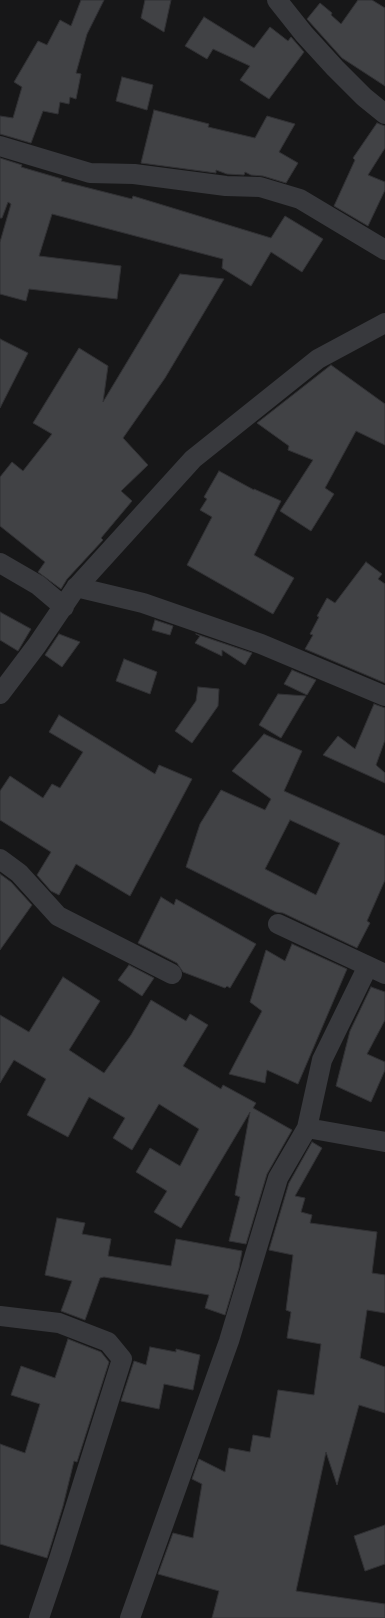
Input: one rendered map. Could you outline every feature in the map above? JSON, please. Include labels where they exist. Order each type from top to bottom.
[{"type":"street","points":[[277,0],[304,34],[335,68],[364,97],[385,114]]},
{"type":"street","points":[[0,146],[90,173],[134,174],[226,186],[260,187],[300,199],[385,250]]},
{"type":"street","points":[[0,694],[76,588],[192,459],[318,359],[385,323]]},
{"type":"street","points":[[0,563],[38,585],[64,607]]},
{"type":"street","points":[[76,588],[143,603],[252,641],[385,696]]},
{"type":"street","points":[[0,859],[19,873],[58,916],[172,974]]},
{"type":"street","points":[[130,1618],[229,1341],[278,1178],[307,1128],[322,1060],[376,970],[278,924]]},
{"type":"street","points":[[307,1128],[385,1142]]},
{"type":"street","points":[[0,1316],[59,1323],[108,1342],[122,1359],[60,1559],[39,1618]]},
{"type":"building","points":[[81,0],[104,0],[87,34],[76,73],[81,74],[76,99],[70,97],[69,104],[60,102],[58,114],[43,111],[31,143],[0,134],[0,116],[13,118],[22,87],[14,82],[38,41],[47,45],[60,20],[71,26]]},
{"type":"building","points":[[145,0],[171,0],[164,32],[141,18]]},
{"type":"building","points":[[358,0],[372,0],[385,8],[385,86],[342,58],[307,19],[320,3],[341,24]]},
{"type":"building","points":[[204,17],[254,48],[270,27],[288,41],[291,37],[304,52],[269,99],[240,80],[250,66],[213,49],[207,59],[185,46]]},
{"type":"building","points":[[122,77],[153,85],[147,110],[116,101]]},
{"type":"building","points":[[154,110],[209,124],[208,127],[255,138],[267,116],[295,124],[279,152],[298,163],[286,183],[245,172],[244,175],[227,174],[216,170],[216,173],[141,163]]},
{"type":"building","points":[[377,123],[385,126],[385,148],[368,175],[385,182],[385,190],[368,226],[334,206],[355,160],[353,158]]},
{"type":"building","points":[[0,158],[22,165],[21,167],[62,179],[61,181],[132,199],[133,196],[271,238],[285,216],[323,239],[302,272],[271,252],[251,286],[222,268],[223,259],[52,214],[39,256],[121,266],[117,299],[29,289],[26,301],[0,294],[0,242],[11,204],[8,202],[2,218],[0,218]]},
{"type":"building","points":[[180,274],[224,279],[165,378],[123,438],[148,465],[121,491],[132,501],[101,538],[103,540],[67,579],[61,589],[38,572],[45,562],[0,526],[0,477],[12,462],[23,471],[52,434],[33,423],[79,348],[108,366],[103,402]]},
{"type":"building","points":[[0,339],[28,353],[0,408]]},
{"type":"building","points":[[331,365],[385,404],[385,445],[356,431],[325,488],[334,494],[311,531],[280,511],[313,460],[288,450],[289,446],[257,423]]},
{"type":"building","points":[[219,471],[254,490],[281,501],[254,555],[294,578],[273,614],[187,565],[212,517],[200,510],[207,499],[204,497]]},
{"type":"building","points":[[366,562],[382,574],[378,579],[385,584],[385,683],[305,649],[313,635],[310,634],[319,617],[317,616],[327,598],[335,603]]},
{"type":"building","points":[[0,612],[31,629],[18,651],[0,640]]},
{"type":"building","points":[[155,620],[173,626],[170,635],[152,630]]},
{"type":"building","points":[[59,634],[80,642],[62,667],[45,655]]},
{"type":"building","points":[[196,634],[252,653],[245,665],[222,650],[222,656],[195,643],[200,636]]},
{"type":"building","points":[[124,659],[157,672],[150,694],[116,681]]},
{"type":"building","points":[[292,670],[316,680],[307,695],[284,684]]},
{"type":"building","points":[[198,687],[219,689],[218,706],[192,743],[175,731],[196,701]]},
{"type":"building","points":[[278,694],[306,696],[281,738],[259,725]]},
{"type":"building","points":[[374,704],[385,708],[385,740],[376,765],[385,773],[385,783],[323,755],[338,736],[355,749]]},
{"type":"building","points":[[59,715],[155,774],[159,765],[192,779],[130,896],[76,864],[59,895],[51,891],[37,875],[51,852],[0,820],[0,791],[10,776],[43,798],[52,784],[60,788],[83,752],[49,732]]},
{"type":"building","points":[[264,734],[302,751],[284,791],[385,836],[385,880],[367,921],[370,923],[357,948],[283,913],[276,912],[186,867],[200,824],[221,790],[265,810],[271,799],[232,771]],"holes":[[[290,820],[340,843],[316,895],[265,869]]]},
{"type":"building","points":[[0,874],[11,882],[32,905],[0,950]]},
{"type":"building","points":[[161,897],[174,905],[176,899],[256,944],[230,988],[227,986],[225,988],[183,972],[177,963],[138,943]]},
{"type":"building","points":[[292,944],[347,969],[298,1084],[267,1070],[265,1083],[229,1074],[262,1011],[250,1002],[266,950],[285,961]]},
{"type":"building","points":[[129,965],[154,978],[142,996],[118,980]]},
{"type":"building","points":[[63,977],[100,1001],[69,1050],[104,1073],[131,1035],[151,1000],[186,1021],[190,1014],[208,1025],[183,1066],[221,1089],[223,1085],[256,1103],[253,1108],[292,1130],[267,1174],[246,1244],[229,1241],[240,1197],[235,1195],[250,1112],[181,1228],[154,1212],[167,1191],[136,1172],[150,1148],[180,1166],[199,1129],[159,1104],[132,1150],[113,1138],[125,1118],[89,1097],[68,1137],[27,1115],[46,1079],[14,1060],[0,1083],[0,1015],[29,1032]]},
{"type":"building","points":[[371,987],[385,992],[385,1020],[367,1054],[385,1062],[385,1070],[371,1102],[336,1086],[350,1031]]},
{"type":"building","points":[[312,1142],[322,1148],[295,1196],[305,1198],[301,1212],[312,1215],[310,1223],[377,1232],[372,1273],[385,1275],[385,1313],[367,1310],[360,1358],[385,1367],[385,1413],[359,1405],[337,1485],[326,1452],[296,1591],[385,1604],[385,1618],[212,1618],[219,1591],[158,1574],[173,1533],[193,1538],[202,1484],[192,1479],[199,1459],[225,1472],[229,1448],[250,1452],[253,1435],[270,1438],[278,1390],[314,1395],[321,1344],[287,1338],[291,1312],[286,1310],[293,1255],[269,1250],[289,1183]]},
{"type":"building","points":[[57,1218],[85,1223],[82,1234],[111,1239],[108,1256],[171,1266],[176,1239],[242,1251],[225,1315],[205,1308],[209,1295],[104,1277],[100,1278],[85,1320],[61,1311],[72,1281],[45,1275]]},
{"type":"building","points":[[68,1339],[101,1352],[109,1362],[77,1462],[74,1461],[47,1558],[0,1544],[0,1444],[25,1453],[40,1404],[11,1395],[21,1366],[55,1378]]},
{"type":"building","points":[[150,1347],[176,1352],[176,1349],[200,1355],[193,1390],[164,1384],[159,1409],[121,1401],[134,1361],[146,1365]]},
{"type":"building","points":[[385,1525],[385,1564],[365,1571],[354,1536]]}]
